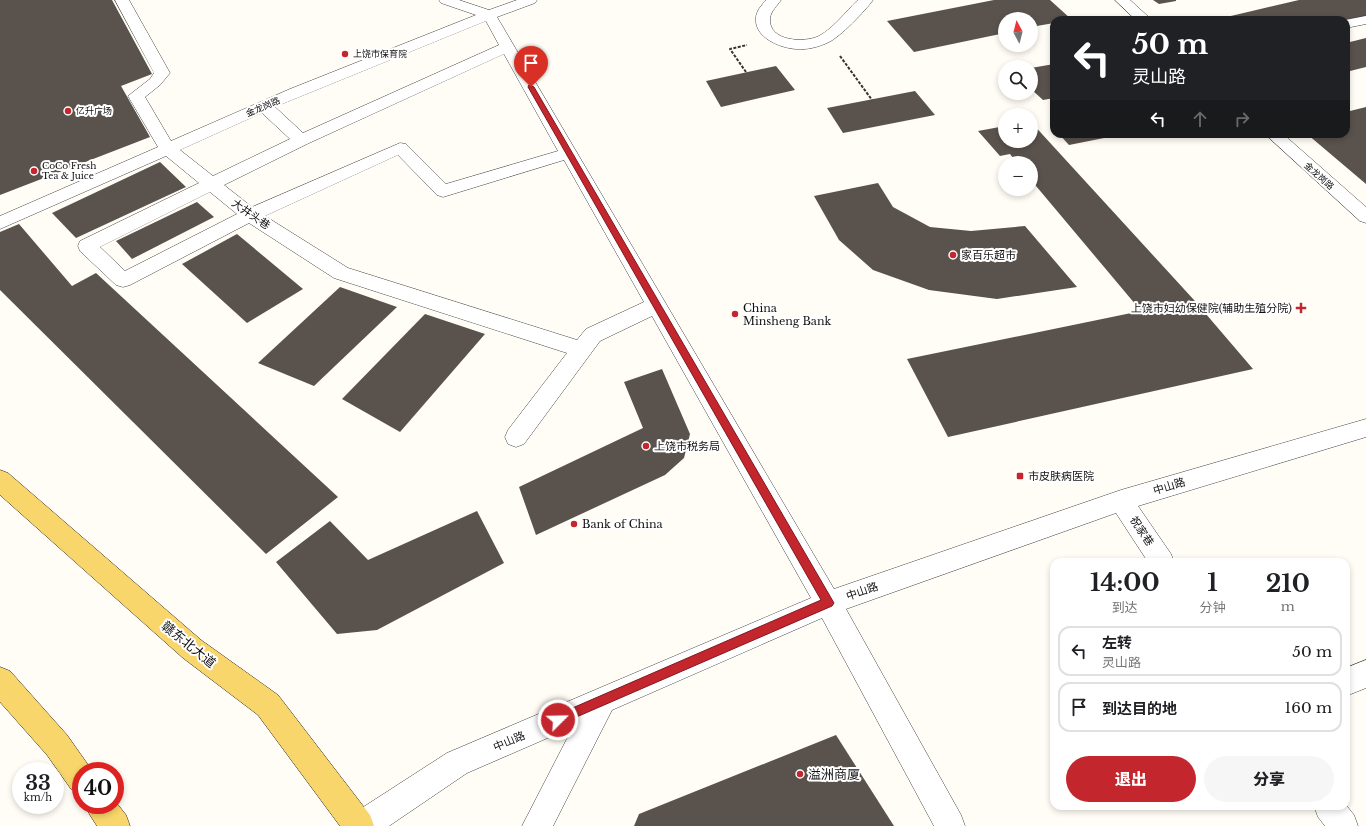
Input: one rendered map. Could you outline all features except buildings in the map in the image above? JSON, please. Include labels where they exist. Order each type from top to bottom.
[{"type":"main road","name":"赣东北大道","points":[[0,480],[192,649],[268,706],[359,826]]},
{"type":"main road","points":[[0,681],[57,745],[72,766]]},
{"type":"main road","points":[[106,814],[115,826]]},
{"type":"street","name":"大井头巷","points":[[122,0],[162,73],[155,82],[136,96],[167,148],[250,215],[340,273],[582,350]]},
{"type":"street","points":[[446,0],[489,15],[570,153],[828,603],[950,826]]},
{"type":"street","name":"金龙岗路","points":[[0,223],[264,106],[489,15],[530,0]]},
{"type":"street","points":[[774,0],[767,8],[763,19],[766,30],[776,38],[791,44],[812,43],[826,38],[866,0]]},
{"type":"street","points":[[1122,0],[1140,16]]},
{"type":"street","points":[[1350,23],[1366,20]]},
{"type":"street","points":[[508,47],[301,140],[87,246],[123,280],[250,215],[400,148],[443,191],[570,153]]},
{"type":"street","points":[[264,106],[301,140]]},
{"type":"street","name":"金龙岗路","points":[[1277,138],[1366,217]]},
{"type":"street","points":[[516,436],[593,336],[657,305]]},
{"type":"street","name":"中山路","points":[[362,826],[456,763],[828,603],[1121,501],[1366,428]]},
{"type":"street","name":"祝家巷","points":[[1121,501],[1159,558]]},
{"type":"street","points":[[1350,680],[1366,674]]},
{"type":"street","points":[[537,826],[602,701]]},
{"type":"street","points":[[1332,810],[1343,826]]},
{"type":"path","points":[[746,72],[730,49],[776,38]]},
{"type":"path","points":[[826,38],[872,100]]},
{"type":"place","name":"上饶市保育院","points":[[345,54]]},
{"type":"place","name":"亿升广场","points":[[68,111]]},
{"type":"place","name":"CoCo Fresh Tea & Juice","points":[[34,171]]},
{"type":"place","name":"家百乐超市","points":[[953,255]]},
{"type":"place","name":"上饶市妇幼保健院(辅助生殖分院)","points":[[1301,308]]},
{"type":"place","name":"China Minsheng Bank","points":[[735,314]]},
{"type":"place","name":"上饶市税务局","points":[[646,446]]},
{"type":"place","name":"市皮肤病医院","points":[[1020,476]]},
{"type":"place","name":"Bank of China","points":[[574,524]]},
{"type":"place","name":"溢洲商厦","points":[[800,774]]},
{"type":"route","points":[[531,87],[784,524],[828,603],[558,720]]}]
